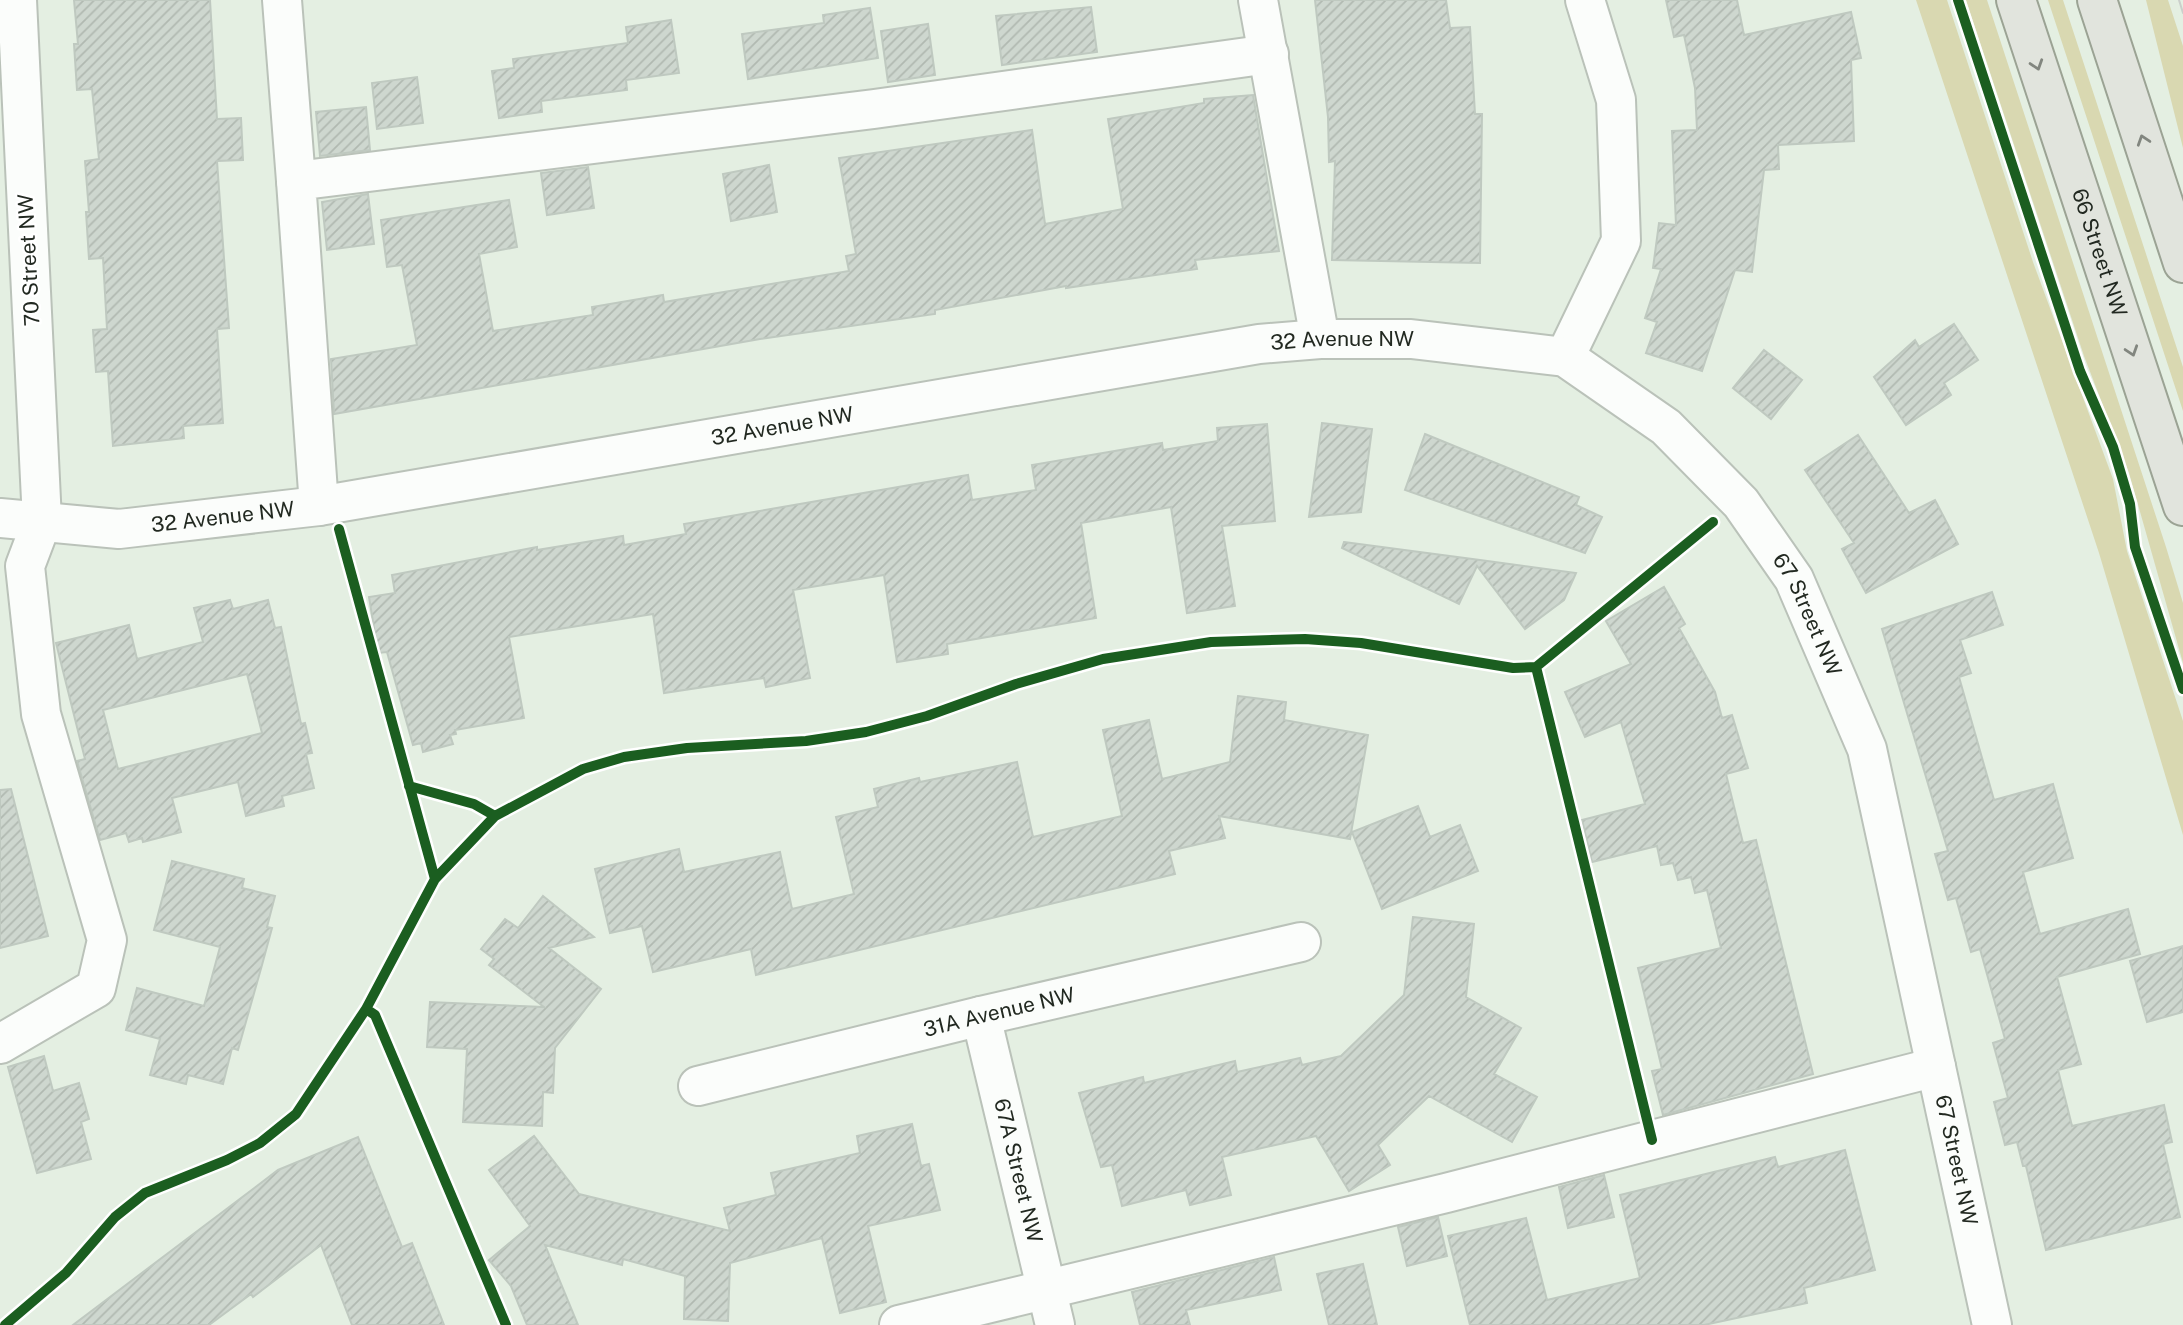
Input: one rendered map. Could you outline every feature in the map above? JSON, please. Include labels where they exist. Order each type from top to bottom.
[{"type":"main road","name":"66 Street NW","points":[[2016,0],[2183,506]]},
{"type":"main road","points":[[2097,0],[2183,262]]},
{"type":"street","name":"70 Street NW","points":[[17,0],[42,521]]},
{"type":"street","points":[[282,0],[319,506]]},
{"type":"street","points":[[1258,0],[1320,339]]},
{"type":"street","points":[[1565,357],[1621,241],[1616,100],[1585,0]]},
{"type":"street","points":[[296,181],[888,107],[1269,54]]},
{"type":"street","name":"32 Avenue NW","points":[[0,518],[119,529],[319,506],[1259,344],[1320,339],[1411,339],[1565,357]]},
{"type":"street","name":"67 Street NW","points":[[1565,357],[1666,427],[1741,503],[1794,579],[1867,749],[1992,1325]]},
{"type":"street","points":[[0,1044],[96,988],[108,945],[41,714],[25,566],[42,521]]},
{"type":"street","name":"31A Avenue NW","points":[[698,1086],[981,1016],[1301,943]]},
{"type":"street","name":"67A Street NW","points":[[981,1016],[1051,1307]]},
{"type":"street","points":[[900,1325],[1051,1307],[1446,1193],[1936,1067]]},
{"type":"green space","points":[[1916,0],[1947,0],[2033,262],[2113,479],[2127,551],[2183,721],[2183,835],[2099,553]]},
{"type":"green space","points":[[1966,0],[1987,0],[2183,603],[2183,663],[2129,473],[2084,356]]},
{"type":"green space","points":[[2048,0],[2063,0],[2183,367],[2183,411]]},
{"type":"green space","points":[[2146,0],[2168,0],[2183,46],[2183,148]]},
{"type":"building","points":[[74,0],[210,0],[217,119],[241,118],[243,160],[217,161],[229,328],[217,329],[223,423],[183,426],[184,438],[113,446],[108,371],[96,372],[93,330],[107,329],[103,258],[89,259],[86,212],[89,212],[85,161],[99,159],[92,89],[77,90],[74,44],[78,44]]},
{"type":"building","points":[[1315,0],[1446,0],[1450,28],[1470,27],[1475,114],[1482,114],[1480,263],[1332,260],[1335,161],[1329,162],[1328,117]]},
{"type":"building","points":[[1666,0],[1737,0],[1744,35],[1851,12],[1861,58],[1851,60],[1854,141],[1778,145],[1779,169],[1764,170],[1752,272],[1735,270],[1702,371],[1646,353],[1657,322],[1645,318],[1661,269],[1653,268],[1659,223],[1676,225],[1672,131],[1697,130],[1695,88],[1684,35],[1674,37]]},
{"type":"building","points":[[1091,7],[1097,52],[1002,65],[996,16]]},
{"type":"building","points":[[870,8],[878,58],[748,79],[742,34],[824,23],[823,15]]},
{"type":"building","points":[[671,20],[679,73],[626,80],[627,90],[541,101],[542,112],[499,118],[492,71],[514,68],[513,59],[628,43],[626,27]]},
{"type":"building","points":[[928,24],[935,75],[888,82],[881,31]]},
{"type":"building","points":[[417,77],[423,123],[377,129],[372,83]]},
{"type":"building","points":[[1253,95],[1279,251],[1195,260],[1197,269],[1066,286],[935,310],[935,314],[760,339],[334,414],[331,359],[417,345],[402,265],[387,267],[381,220],[509,200],[517,247],[479,254],[493,331],[593,315],[592,307],[663,295],[664,302],[849,271],[846,256],[856,254],[839,158],[1032,130],[1045,224],[1123,209],[1108,119],[1204,103],[1204,99]]},
{"type":"building","points":[[366,107],[370,150],[320,156],[316,112]]},
{"type":"building","points":[[769,165],[777,212],[731,221],[723,174]]},
{"type":"building","points":[[588,167],[594,208],[547,215],[541,173]]},
{"type":"building","points":[[368,194],[374,244],[327,250],[322,202]]},
{"type":"building","points":[[1954,324],[1978,360],[1944,383],[1951,395],[1906,425],[1874,377],[1915,340],[1919,347]]},
{"type":"building","points":[[1764,350],[1802,380],[1771,419],[1733,388]]},
{"type":"building","points":[[1322,423],[1372,429],[1361,512],[1309,517]]},
{"type":"building","points":[[1267,424],[1275,521],[1222,526],[1235,606],[1187,613],[1171,507],[1081,523],[1096,618],[947,644],[948,654],[897,662],[884,575],[793,590],[810,678],[766,687],[764,678],[664,693],[653,614],[509,637],[524,718],[455,730],[456,734],[450,735],[453,744],[423,752],[421,743],[413,745],[387,652],[378,653],[369,597],[395,593],[392,575],[537,547],[537,550],[623,536],[624,545],[686,534],[684,524],[968,475],[972,500],[1036,490],[1032,465],[1162,443],[1163,450],[1218,441],[1217,428]]},
{"type":"building","points":[[1425,434],[1579,497],[1576,505],[1602,517],[1585,553],[1405,490]]},
{"type":"building","points":[[1858,435],[1909,513],[1935,500],[1958,544],[1866,593],[1842,549],[1854,543],[1805,470]]},
{"type":"building","points":[[1344,542],[1576,573],[1564,600],[1525,629],[1477,566],[1459,604],[1342,548]]},
{"type":"building","points":[[1664,587],[1685,624],[1679,628],[1715,692],[1722,718],[1732,715],[1748,768],[1726,774],[1743,843],[1756,840],[1813,1074],[1663,1115],[1652,1071],[1662,1069],[1638,968],[1721,948],[1707,890],[1695,893],[1691,877],[1678,880],[1673,863],[1661,865],[1657,846],[1592,862],[1582,820],[1645,804],[1621,722],[1585,737],[1565,692],[1631,664],[1606,621]]},
{"type":"building","points":[[1992,592],[2003,625],[1960,640],[1971,673],[1959,677],[1994,800],[2053,784],[2073,858],[2023,872],[2040,934],[2128,909],[2140,954],[2057,977],[2081,1064],[2058,1070],[2072,1126],[2164,1105],[2172,1142],[2163,1144],[2180,1217],[2046,1250],[2026,1166],[2023,1166],[2017,1142],[2005,1145],[1994,1102],[2008,1098],[1993,1043],[2005,1039],[1980,949],[1971,952],[1956,898],[1948,900],[1935,854],[1948,851],[1882,629]]},
{"type":"building","points":[[230,600],[233,609],[268,600],[275,628],[281,627],[301,724],[305,723],[312,753],[306,754],[314,788],[282,796],[284,806],[246,816],[238,782],[172,798],[181,832],[143,842],[142,838],[129,842],[126,833],[100,840],[77,761],[85,759],[56,643],[129,625],[137,659],[203,642],[194,608]],"holes":[[[247,674],[262,733],[118,769],[103,710]]]},
{"type":"building","points":[[1238,696],[1286,702],[1284,720],[1368,735],[1350,839],[1219,816],[1225,838],[1169,851],[1175,874],[756,975],[751,949],[653,972],[642,926],[610,933],[595,869],[679,849],[684,872],[780,852],[792,909],[854,894],[836,817],[878,807],[874,789],[919,778],[920,782],[1017,762],[1033,837],[1122,816],[1103,730],[1149,720],[1162,779],[1230,762]]},
{"type":"building","points":[[11,789],[48,936],[0,948],[0,790]]},
{"type":"building","points":[[1418,806],[1430,837],[1460,825],[1478,871],[1382,909],[1352,832]]},
{"type":"building","points":[[172,861],[244,879],[242,888],[275,896],[267,927],[272,928],[262,965],[238,1050],[232,1048],[223,1084],[188,1075],[186,1084],[150,1075],[160,1039],[126,1030],[137,988],[204,1006],[220,947],[154,930]]},
{"type":"building","points":[[543,896],[594,937],[549,948],[601,989],[555,1048],[553,1093],[543,1092],[542,1126],[463,1122],[467,1049],[427,1047],[430,1002],[544,1007],[489,965],[494,959],[481,949],[505,919],[518,928]]},
{"type":"building","points":[[1413,917],[1474,924],[1466,997],[1521,1028],[1494,1074],[1537,1097],[1512,1142],[1429,1096],[1378,1145],[1390,1165],[1349,1191],[1316,1136],[1222,1157],[1231,1195],[1190,1205],[1186,1190],[1122,1206],[1112,1165],[1101,1167],[1079,1093],[1143,1077],[1144,1083],[1235,1061],[1237,1072],[1300,1058],[1302,1065],[1341,1056],[1404,995]]},
{"type":"building","points":[[2183,946],[2183,1012],[2147,1022],[2130,961]]},
{"type":"building","points":[[44,1056],[53,1091],[79,1083],[89,1119],[81,1122],[91,1159],[37,1173],[8,1067]]},
{"type":"building","points":[[912,1124],[921,1166],[929,1164],[940,1210],[868,1226],[886,1302],[840,1313],[822,1238],[730,1263],[728,1321],[684,1319],[685,1276],[623,1259],[622,1265],[545,1245],[578,1325],[527,1325],[511,1286],[489,1260],[530,1226],[489,1170],[534,1136],[579,1194],[730,1231],[724,1208],[776,1195],[771,1173],[860,1153],[857,1136]]},
{"type":"building","points":[[358,1137],[402,1247],[412,1243],[444,1325],[352,1325],[321,1245],[253,1297],[251,1294],[209,1325],[73,1325],[278,1170]]},
{"type":"building","points":[[1845,1150],[1875,1270],[1804,1288],[1807,1303],[1704,1325],[1470,1325],[1448,1236],[1526,1218],[1547,1300],[1640,1278],[1620,1195],[1775,1157],[1778,1167]]},
{"type":"building","points":[[1604,1175],[1614,1217],[1568,1228],[1559,1187]]},
{"type":"building","points":[[1438,1217],[1447,1256],[1407,1266],[1398,1227]]},
{"type":"building","points":[[1274,1257],[1281,1290],[1186,1310],[1190,1325],[1140,1325],[1132,1292]]},
{"type":"building","points":[[1363,1264],[1377,1325],[1329,1325],[1317,1274]]},
{"type":"tram line","points":[[2179,0],[2183,13]]},
{"type":"cycle path","points":[[1958,0],[2080,371],[2113,447],[2130,504],[2135,547],[2183,689]]},
{"type":"cycle path","points":[[5,1325],[66,1273],[115,1217],[145,1193],[227,1160],[260,1143],[296,1114],[366,1009],[435,879],[495,816],[583,769],[624,757],[687,748],[806,741],[866,732],[927,716],[1016,684],[1103,659],[1211,642],[1305,639],[1361,643],[1513,668],[1536,667],[1713,522]]},
{"type":"cycle path","points":[[339,529],[435,879]]},
{"type":"cycle path","points":[[1536,667],[1652,1140]]},
{"type":"cycle path","points":[[409,786],[474,804],[495,816]]},
{"type":"cycle path","points":[[366,1009],[375,1015],[506,1325]]}]
